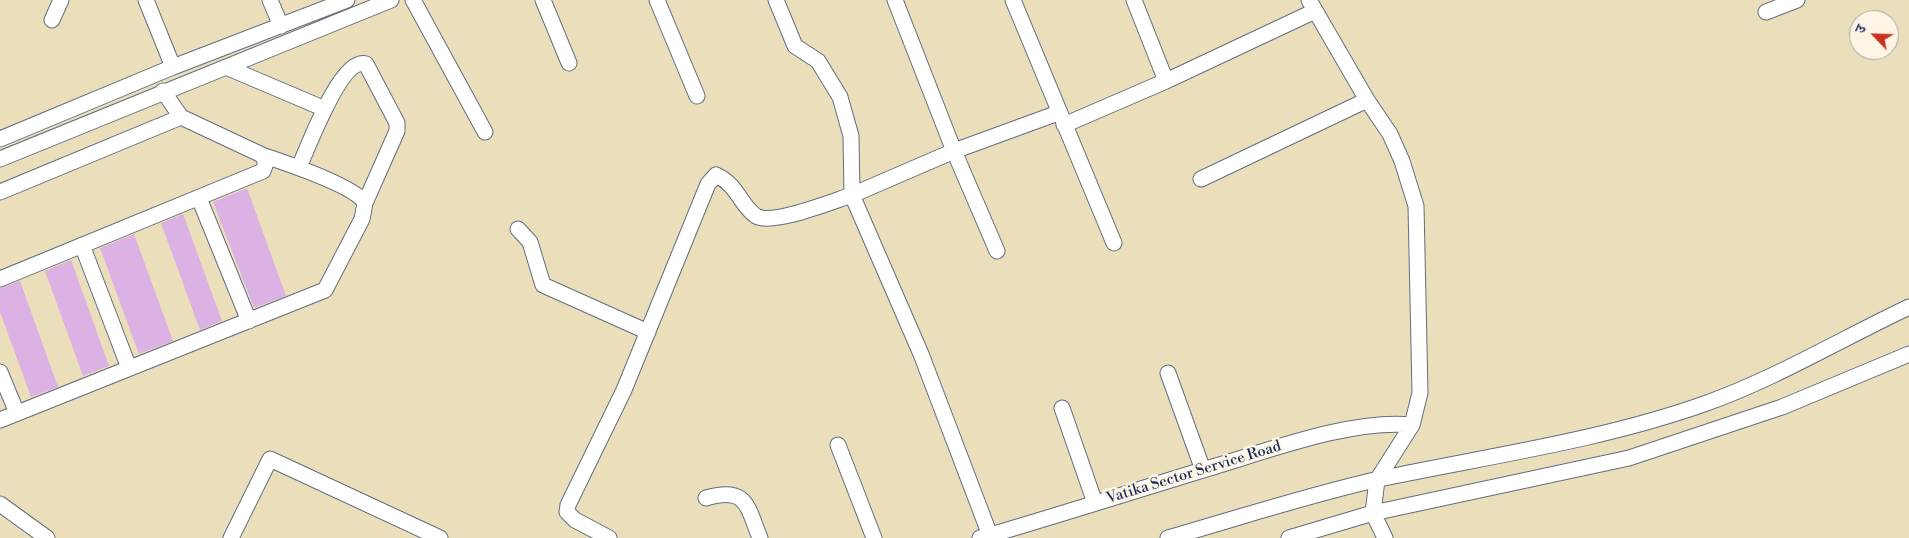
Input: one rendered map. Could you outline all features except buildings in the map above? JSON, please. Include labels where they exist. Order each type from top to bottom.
[{"type":"street","points":[[52,20],[62,0]]},
{"type":"street","points":[[146,0],[173,67]]},
{"type":"street","points":[[270,0],[281,26]]},
{"type":"street","points":[[0,139],[173,67],[347,0]]},
{"type":"street","points":[[0,159],[163,91],[391,0]]},
{"type":"street","points":[[413,0],[485,132]]},
{"type":"street","points":[[543,0],[569,63]]},
{"type":"street","points":[[657,0],[697,96]]},
{"type":"street","points":[[776,0],[795,46],[818,61],[840,97],[851,136],[852,195],[921,354],[987,537]]},
{"type":"street","points":[[895,0],[954,151],[997,251]]},
{"type":"street","points":[[1013,0],[1114,243]]},
{"type":"street","points":[[1134,0],[1166,81]]},
{"type":"street","points":[[1766,12],[1797,0]]},
{"type":"street","points":[[609,538],[575,520],[567,512],[568,505],[624,390],[708,184],[716,175],[727,180],[756,216],[772,219],[852,195],[954,151],[1061,119],[1166,81],[1312,6],[1367,100],[1390,134],[1402,162],[1416,206],[1420,393],[1412,426],[1377,480],[1373,513],[1385,538]]},
{"type":"street","points":[[0,420],[325,290],[362,219],[365,203],[397,132],[397,124],[369,66],[362,63],[351,67],[344,75],[325,109],[298,168]]},
{"type":"street","points":[[226,67],[325,109]]},
{"type":"street","points":[[163,91],[181,117],[262,156],[298,168],[355,193],[365,203]]},
{"type":"street","points":[[110,93],[118,110]]},
{"type":"street","points":[[1201,179],[1367,100]]},
{"type":"street","points":[[0,192],[181,117]]},
{"type":"street","points":[[0,279],[263,171],[266,163],[262,156]]},
{"type":"street","points":[[199,198],[249,321]]},
{"type":"street","points":[[518,228],[530,242],[543,285],[648,332]]},
{"type":"street","points":[[82,245],[129,368]]},
{"type":"street","points":[[1168,538],[1377,480],[1622,430],[1704,404],[1757,382],[1909,307]]},
{"type":"street","points":[[1289,538],[1373,513],[1629,458],[1782,407],[1909,354]]},
{"type":"street","points":[[0,372],[16,413]]},
{"type":"street","points":[[1168,373],[1203,470]]},
{"type":"street","points":[[1062,408],[1095,503]]},
{"type":"street","name":"Vatika Sector Service Road","points":[[987,537],[1283,446],[1363,427],[1390,423],[1412,426]]},
{"type":"street","points":[[838,445],[874,538]]},
{"type":"street","points":[[231,538],[270,459],[440,538]]},
{"type":"street","points":[[706,498],[727,493],[742,498],[746,503],[760,538]]},
{"type":"street","points":[[0,504],[47,538]]}]
